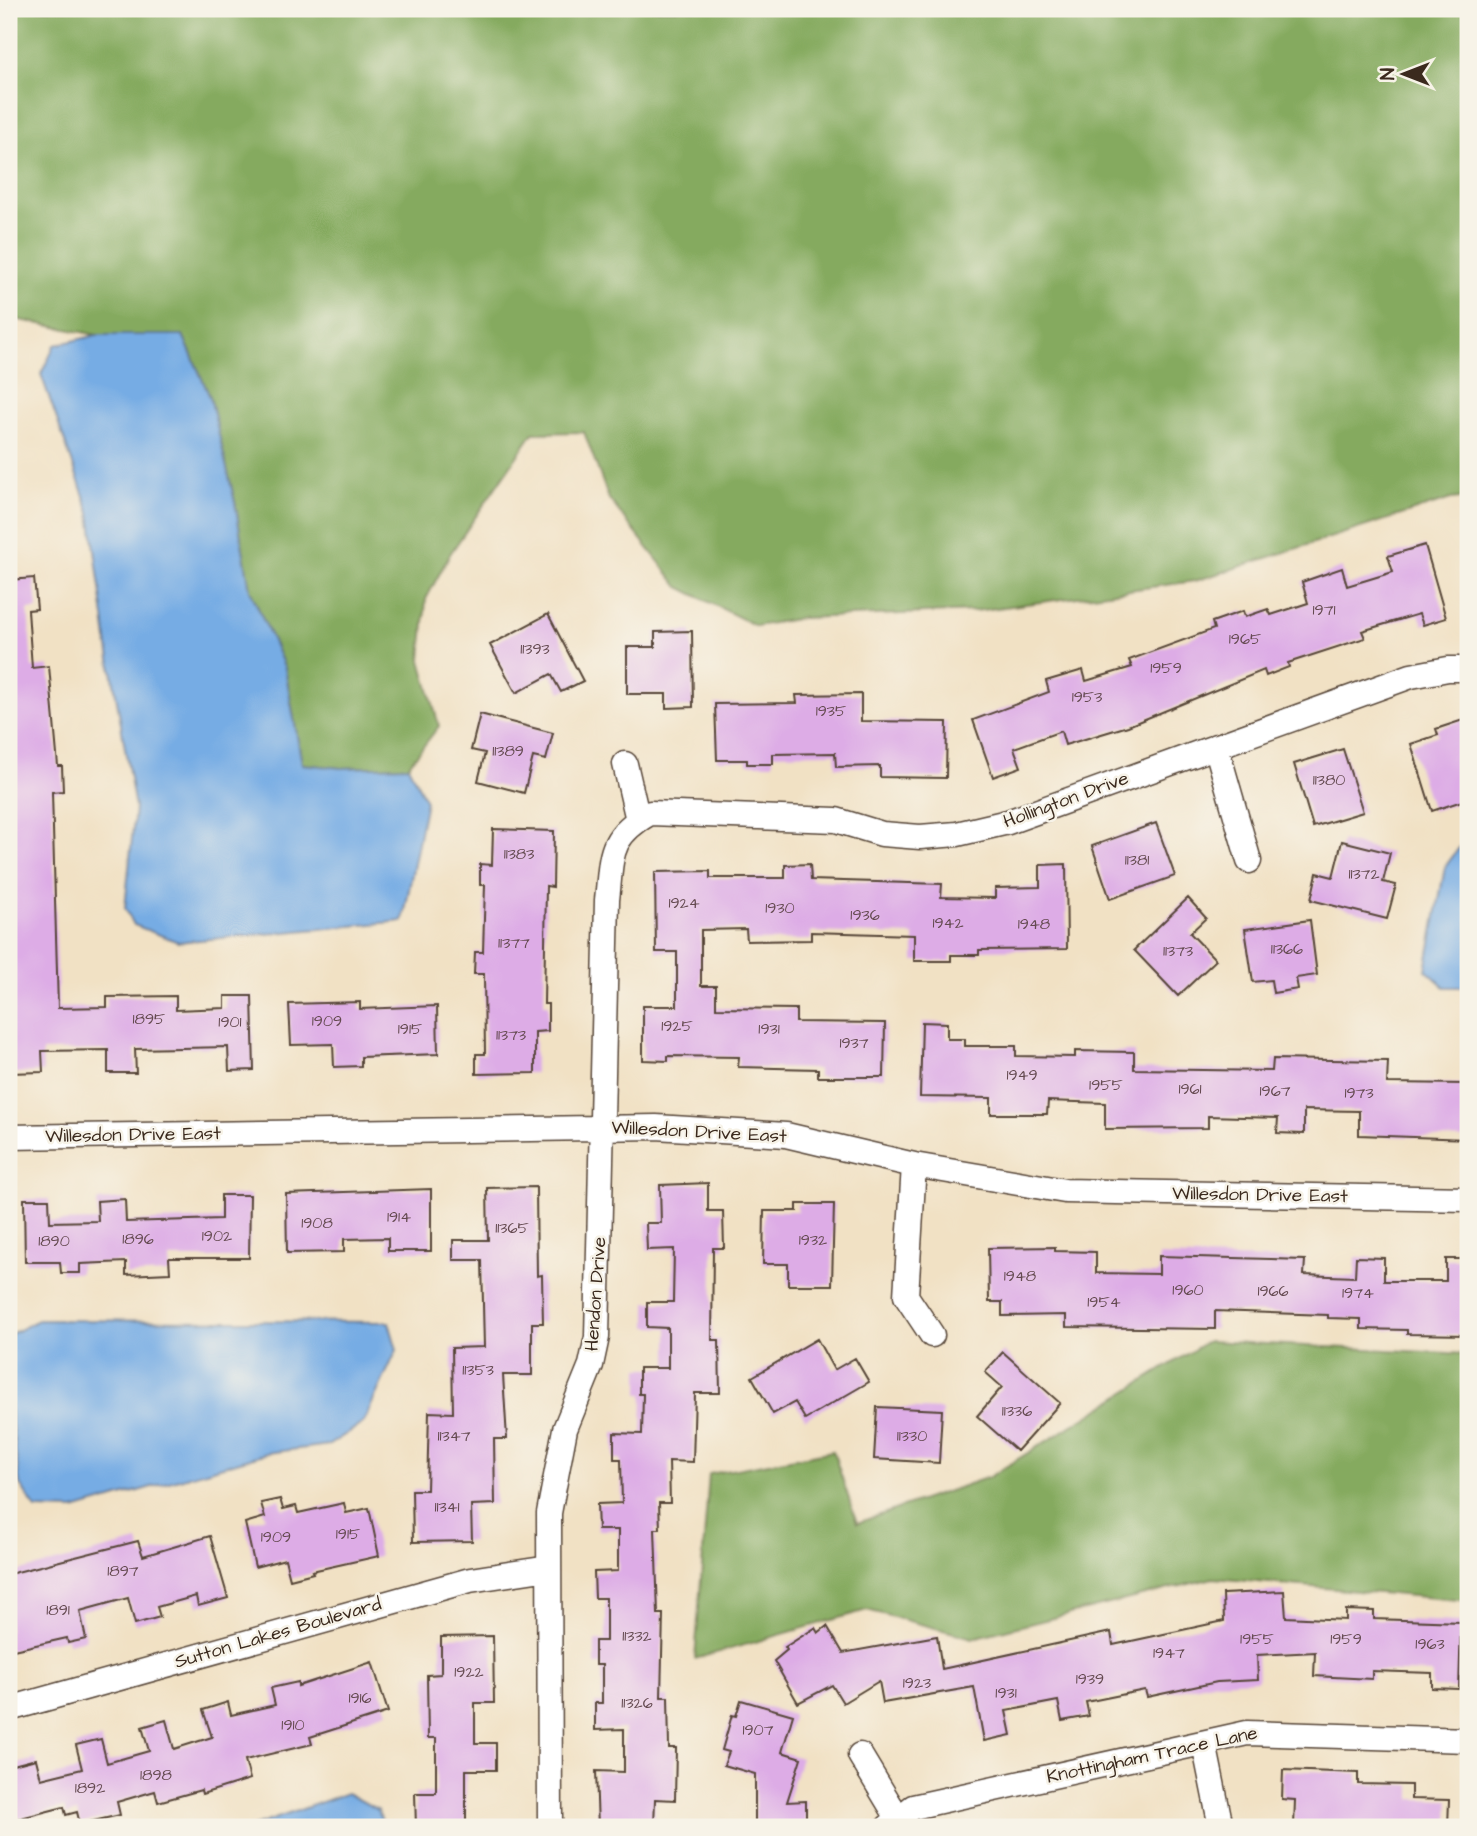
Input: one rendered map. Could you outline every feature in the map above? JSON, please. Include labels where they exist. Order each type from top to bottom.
[{"type":"street","name":"Hollington Drive","points":[[644,817],[836,820],[882,834],[957,834],[1009,822],[1411,676],[1448,669],[1468,669]]},
{"type":"street","points":[[1216,746],[1249,861]]},
{"type":"street","points":[[625,764],[644,817]]},
{"type":"street","name":"Hendon Drive","points":[[550,1827],[549,1513],[565,1429],[591,1365],[597,1337],[604,1127],[607,901],[614,846],[627,825],[644,817]]},
{"type":"street","name":"Willesdon Drive East","points":[[9,1137],[604,1127],[786,1135],[914,1165],[1065,1191],[1468,1199]]},
{"type":"street","points":[[914,1165],[906,1296],[932,1335]]},
{"type":"street","name":"Sutton Lakes Boulevard","points":[[9,1709],[470,1580],[549,1568]]},
{"type":"street","name":"Knottingham Trace Lane","points":[[893,1823],[913,1807],[1265,1731],[1468,1740]]},
{"type":"street","points":[[1204,1743],[1222,1827]]},
{"type":"street","points":[[860,1755],[893,1823]]},
{"type":"green space","points":[[9,9],[1468,9],[1468,497],[1451,499],[1195,581],[975,611],[802,618],[756,626],[679,587],[609,499],[584,432],[533,433],[450,554],[426,599],[421,660],[439,726],[408,766],[341,768],[302,764],[285,668],[250,590],[235,502],[210,397],[183,335],[97,335],[9,318]]},
{"type":"green space","points":[[1208,1341],[1468,1354],[1468,1601],[1213,1578],[973,1638],[867,1610],[695,1659],[709,1474],[833,1451],[857,1523],[989,1477]]},
{"type":"water","points":[[97,335],[183,335],[210,397],[235,502],[250,590],[285,668],[302,764],[341,768],[408,766],[426,801],[403,921],[178,942],[134,925],[125,908],[135,808],[108,647],[90,513],[41,374],[55,345]]},
{"type":"water","points":[[1462,844],[1468,844],[1468,987],[1445,987],[1426,970],[1445,867]]},
{"type":"water","points":[[38,1320],[389,1322],[397,1350],[363,1423],[329,1445],[267,1453],[74,1510],[36,1509],[20,1485],[9,1401],[9,1343],[11,1334]]},
{"type":"water","points":[[347,1793],[378,1810],[384,1827],[252,1827]]},
{"type":"building","points":[[1425,545],[1446,618],[1423,625],[1419,614],[1362,631],[1365,638],[1288,663],[1289,667],[1266,676],[1264,670],[1128,726],[1065,745],[1061,731],[1014,748],[1021,767],[993,777],[973,720],[1049,692],[1046,681],[1083,670],[1086,681],[1132,667],[1129,660],[1214,629],[1212,622],[1243,611],[1245,617],[1268,609],[1271,615],[1308,603],[1302,582],[1342,568],[1347,586],[1393,572],[1388,556]]},
{"type":"building","points":[[34,578],[37,609],[28,610],[32,668],[49,666],[58,766],[62,766],[63,791],[52,792],[58,1008],[107,1007],[107,997],[176,996],[176,1010],[225,1008],[225,996],[252,996],[254,1070],[229,1071],[228,1047],[135,1049],[136,1073],[108,1073],[108,1050],[42,1051],[43,1072],[9,1073],[9,580]]},
{"type":"building","points":[[548,614],[583,681],[561,692],[551,674],[516,693],[490,645]]},
{"type":"building","points":[[692,631],[693,707],[666,708],[666,694],[627,694],[627,647],[655,647],[655,632]]},
{"type":"building","points":[[861,694],[861,721],[947,722],[946,778],[880,777],[880,766],[836,767],[835,753],[773,754],[773,764],[747,764],[747,760],[717,760],[715,704],[797,703],[796,695]]},
{"type":"building","points":[[480,714],[553,733],[546,760],[533,757],[524,793],[478,781],[485,753],[471,750]]},
{"type":"building","points":[[1463,720],[1468,738],[1468,799],[1432,811],[1411,744],[1438,735],[1436,729]]},
{"type":"building","points":[[1343,749],[1363,812],[1313,827],[1294,764]]},
{"type":"building","points":[[1156,823],[1175,876],[1110,899],[1092,846]]},
{"type":"building","points":[[493,829],[554,831],[553,887],[546,886],[544,1004],[548,1004],[548,1031],[535,1032],[535,1073],[476,1074],[476,1054],[485,1054],[484,974],[474,974],[475,952],[483,952],[485,885],[480,885],[480,864],[492,865]]},
{"type":"building","points":[[1342,841],[1390,853],[1383,882],[1396,885],[1387,919],[1311,900],[1317,873],[1333,877]]},
{"type":"building","points":[[810,864],[811,880],[942,884],[941,897],[995,898],[995,888],[1040,887],[1040,865],[1066,864],[1067,949],[979,950],[979,955],[951,955],[951,961],[914,961],[914,935],[811,932],[811,940],[747,941],[746,929],[701,930],[701,986],[716,986],[716,1008],[796,1009],[796,1022],[885,1023],[884,1077],[818,1077],[818,1069],[738,1067],[739,1057],[668,1056],[668,1061],[643,1060],[643,1006],[677,1006],[677,952],[656,952],[655,872],[710,871],[710,878],[785,878],[785,865]]},
{"type":"building","points":[[1188,898],[1206,918],[1190,933],[1216,960],[1178,996],[1134,950]]},
{"type":"building","points":[[1310,920],[1317,975],[1296,978],[1298,989],[1273,993],[1271,980],[1253,982],[1245,929]]},
{"type":"building","points":[[360,1002],[360,1009],[437,1006],[438,1054],[361,1057],[361,1066],[334,1067],[333,1044],[291,1045],[289,1004]]},
{"type":"building","points":[[922,1022],[947,1023],[947,1039],[965,1039],[965,1046],[1016,1046],[1016,1056],[1075,1057],[1075,1051],[1134,1052],[1134,1069],[1272,1071],[1273,1059],[1388,1061],[1387,1083],[1468,1084],[1468,1139],[1359,1135],[1359,1111],[1304,1110],[1304,1134],[1277,1133],[1278,1118],[1208,1116],[1208,1128],[1105,1129],[1105,1103],[1048,1101],[1047,1114],[991,1114],[991,1098],[920,1097]]},
{"type":"building","points":[[708,1183],[708,1211],[723,1211],[724,1248],[713,1248],[712,1340],[719,1340],[720,1393],[695,1393],[693,1462],[669,1461],[670,1503],[659,1503],[660,1529],[655,1529],[658,1614],[663,1614],[661,1697],[668,1697],[669,1748],[676,1748],[675,1800],[655,1799],[654,1827],[598,1827],[596,1771],[624,1772],[624,1729],[595,1730],[595,1703],[602,1703],[602,1665],[595,1665],[595,1641],[606,1641],[606,1598],[595,1598],[594,1572],[618,1571],[618,1530],[598,1530],[597,1504],[622,1503],[621,1459],[614,1459],[614,1433],[642,1434],[643,1394],[639,1394],[639,1368],[668,1368],[668,1328],[647,1327],[647,1302],[673,1302],[674,1249],[647,1250],[646,1223],[661,1223],[660,1185]]},
{"type":"building","points":[[536,1187],[537,1276],[542,1275],[543,1323],[532,1323],[532,1375],[503,1375],[507,1439],[494,1439],[495,1504],[471,1505],[472,1541],[413,1542],[412,1490],[427,1490],[429,1412],[453,1413],[452,1348],[484,1347],[482,1260],[453,1260],[453,1240],[488,1240],[487,1188]]},
{"type":"building","points":[[431,1189],[431,1251],[388,1251],[388,1238],[344,1239],[344,1252],[287,1253],[286,1194]]},
{"type":"building","points":[[221,1195],[250,1195],[249,1258],[169,1258],[170,1273],[126,1275],[126,1262],[80,1264],[80,1273],[61,1273],[60,1262],[25,1262],[24,1199],[49,1199],[50,1222],[98,1221],[97,1201],[125,1199],[126,1222],[221,1219]]},
{"type":"building","points":[[797,1204],[834,1204],[832,1285],[788,1285],[788,1264],[763,1264],[764,1211],[797,1211]]},
{"type":"building","points":[[1055,1247],[1055,1251],[1096,1252],[1096,1273],[1159,1274],[1159,1256],[1305,1260],[1304,1275],[1355,1277],[1356,1257],[1384,1258],[1384,1281],[1446,1281],[1446,1259],[1468,1259],[1468,1335],[1407,1334],[1407,1330],[1361,1329],[1361,1319],[1328,1318],[1328,1315],[1215,1311],[1215,1329],[1066,1327],[1066,1315],[1002,1316],[1002,1302],[989,1302],[988,1248]]},
{"type":"building","points":[[817,1339],[834,1370],[855,1358],[869,1382],[805,1419],[795,1402],[773,1414],[752,1377]]},
{"type":"building","points":[[1003,1352],[1060,1403],[1017,1451],[977,1416],[1002,1387],[985,1372]]},
{"type":"building","points":[[877,1407],[942,1410],[939,1463],[874,1459]]},
{"type":"building","points":[[280,1499],[283,1509],[296,1506],[298,1513],[344,1503],[346,1513],[369,1508],[379,1556],[312,1571],[313,1573],[290,1579],[285,1559],[255,1567],[245,1523],[265,1517],[261,1503]]},
{"type":"building","points":[[210,1536],[228,1598],[198,1606],[196,1596],[157,1607],[160,1617],[135,1624],[128,1598],[80,1611],[86,1639],[68,1643],[67,1638],[9,1651],[9,1574],[138,1541],[143,1556]]},
{"type":"building","points":[[1284,1591],[1286,1617],[1346,1620],[1346,1610],[1374,1611],[1374,1619],[1461,1622],[1459,1689],[1432,1688],[1432,1673],[1372,1671],[1372,1679],[1314,1676],[1315,1652],[1257,1655],[1258,1680],[1217,1682],[1147,1697],[1145,1690],[1086,1702],[1089,1716],[1062,1721],[1058,1701],[1006,1711],[1011,1735],[984,1741],[974,1687],[883,1703],[879,1681],[843,1703],[832,1685],[798,1703],[774,1661],[787,1650],[785,1647],[815,1628],[818,1633],[827,1626],[843,1653],[937,1636],[942,1669],[1111,1632],[1113,1645],[1224,1621],[1223,1594]]},
{"type":"building","points":[[493,1636],[494,1703],[475,1703],[475,1743],[496,1743],[496,1770],[466,1770],[466,1827],[416,1827],[415,1793],[436,1793],[436,1738],[428,1738],[427,1675],[441,1674],[441,1637]]},
{"type":"building","points":[[372,1662],[388,1712],[310,1737],[312,1744],[245,1760],[250,1779],[202,1794],[201,1790],[158,1802],[155,1791],[117,1802],[120,1815],[80,1824],[77,1812],[66,1815],[64,1807],[9,1821],[9,1766],[36,1759],[41,1779],[82,1769],[76,1745],[101,1739],[107,1763],[149,1751],[142,1727],[166,1720],[174,1749],[212,1737],[203,1710],[228,1702],[231,1715],[275,1705],[271,1688],[298,1682],[298,1686]]},
{"type":"building","points":[[741,1700],[793,1715],[782,1752],[801,1758],[787,1802],[806,1801],[806,1827],[755,1827],[755,1774],[724,1765],[729,1752],[722,1750],[732,1715],[736,1716]]},
{"type":"building","points":[[1283,1770],[1358,1773],[1358,1784],[1411,1785],[1411,1799],[1449,1800],[1448,1827],[1294,1827],[1295,1800],[1282,1799]]}]
